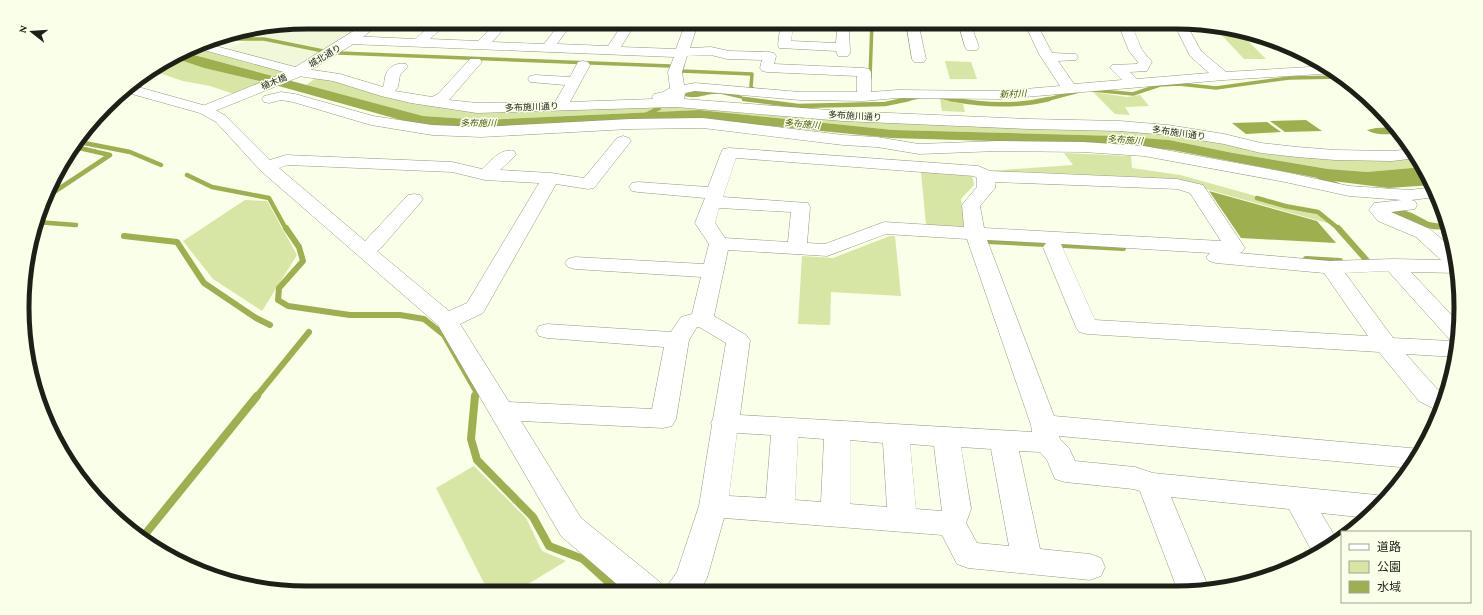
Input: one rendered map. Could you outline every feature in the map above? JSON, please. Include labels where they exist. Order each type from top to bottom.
[{"type":"street","name":"城北通り","points":[[300,73],[366,29]]},
{"type":"street","points":[[418,43],[434,29]]},
{"type":"street","points":[[481,46],[497,29]]},
{"type":"street","points":[[546,48],[561,29]]},
{"type":"street","points":[[612,50],[626,29]]},
{"type":"street","points":[[677,96],[675,72],[690,29]]},
{"type":"street","points":[[786,29],[784,45],[843,50],[843,29]]},
{"type":"street","points":[[913,29],[919,59]]},
{"type":"street","points":[[966,29],[972,47]]},
{"type":"street","points":[[1034,29],[1049,57],[1070,89]]},
{"type":"street","points":[[1127,29],[1136,51],[1145,62],[1142,68],[1113,64],[1134,84]]},
{"type":"street","points":[[1189,30],[1195,53],[1217,73],[1224,76]]},
{"type":"street","points":[[350,40],[682,53],[691,51],[722,52],[728,55],[769,56],[767,68],[864,72],[864,97]]},
{"type":"street","name":"多布施川通り","points":[[208,48],[300,73],[335,77],[386,93],[460,110],[658,103],[677,96],[772,109],[776,114],[863,123],[1120,126],[1168,130],[1224,139],[1261,148],[1297,152],[1335,155],[1392,156],[1408,155]]},
{"type":"street","points":[[1049,57],[1071,57]]},
{"type":"street","points":[[300,73],[314,82],[337,85],[390,101],[430,104],[443,97],[475,62]]},
{"type":"street","points":[[560,106],[583,65]]},
{"type":"street","points":[[386,93],[391,87],[393,74],[401,67]]},
{"type":"street","points":[[607,105],[621,101],[677,96],[695,86],[800,96],[864,97],[897,94],[1001,96],[1224,76],[1322,71]]},
{"type":"street","name":"植木橋","points":[[205,110],[300,73]]},
{"type":"street","points":[[535,79],[574,81]]},
{"type":"street","points":[[134,90],[205,110],[221,119],[267,167],[447,321],[571,527],[642,586]]},
{"type":"street","points":[[268,99],[281,96],[295,98],[371,120],[404,126],[432,130],[489,134],[619,131],[667,125],[703,123],[730,129],[919,149],[952,151],[998,146],[1083,147],[1144,151],[1285,180],[1349,191],[1410,195],[1429,193]]},
{"type":"street","points":[[460,110],[516,114],[655,108],[658,103]]},
{"type":"street","points":[[931,123],[1062,130],[1107,129],[1140,131],[1174,135],[1232,149],[1348,166],[1368,167],[1412,161]]},
{"type":"street","points":[[267,167],[286,160],[397,164],[452,167],[484,175],[550,178],[588,184],[619,131]]},
{"type":"street","points":[[702,319],[719,244],[705,223],[729,153],[978,171],[986,176],[1177,184],[1197,190],[1235,248],[884,228],[827,250],[719,244]]},
{"type":"street","points":[[484,175],[508,155]]},
{"type":"street","points":[[986,176],[986,188],[971,204],[975,234],[1046,434],[1059,455],[1065,471],[1136,478],[1151,484],[1370,506]]},
{"type":"street","points":[[447,321],[476,308],[550,178]]},
{"type":"street","points":[[638,187],[801,207],[797,249]]},
{"type":"street","points":[[364,250],[374,244],[414,199]]},
{"type":"street","points":[[1413,201],[1412,205],[1381,207],[1378,210],[1385,217],[1423,233],[1450,257]]},
{"type":"street","points":[[1053,247],[1087,327],[1451,349]]},
{"type":"street","points":[[1186,255],[1330,267],[1393,265],[1451,267]]},
{"type":"street","points":[[575,263],[713,271]]},
{"type":"street","points":[[1393,265],[1453,329]]},
{"type":"street","points":[[1330,267],[1386,345],[1428,395],[1438,401]]},
{"type":"street","points":[[501,411],[663,419],[677,340],[689,322],[702,319],[738,340],[724,423],[713,506],[691,578],[685,586]]},
{"type":"street","points":[[547,331],[677,340]]},
{"type":"street","points":[[724,423],[1003,440],[1046,434],[1410,458]]},
{"type":"street","points":[[780,511],[785,427]]},
{"type":"street","points":[[835,515],[837,430]]},
{"type":"street","points":[[896,434],[902,520]]},
{"type":"street","points":[[946,437],[957,509],[951,524]]},
{"type":"street","points":[[1003,440],[1027,561]]},
{"type":"street","points":[[1151,484],[1192,585]]},
{"type":"street","points":[[1298,499],[1323,543]]},
{"type":"street","points":[[713,506],[951,524]]},
{"type":"street","points":[[951,524],[968,555],[1090,567]]},
{"type":"shaded area","points":[[358,29],[342,41],[294,68],[224,50],[251,39],[235,38],[271,31]]},
{"type":"green space","points":[[1219,32],[1244,37],[1266,59],[1244,59]]},
{"type":"green space","points":[[203,49],[291,73],[281,78],[192,54]]},
{"type":"green space","points":[[180,60],[204,68],[268,83],[237,95],[210,86],[183,81],[159,73],[168,66]]},
{"type":"green space","points":[[945,61],[971,62],[977,79],[950,79]]},
{"type":"green space","points":[[316,78],[337,81],[395,99],[482,111],[667,105],[1102,127],[1395,159],[1410,158],[1417,168],[1367,172],[1328,169],[1233,153],[1169,140],[1117,136],[893,130],[699,110],[482,120],[423,116],[306,85]]},
{"type":"green space","points":[[1093,92],[1127,97],[1140,95],[1149,106],[1125,107],[1130,115],[1115,114]]},
{"type":"green space","points":[[940,99],[963,104],[965,112],[942,111]]},
{"type":"green space","points":[[1064,153],[1131,156],[1132,168],[1180,175],[1288,205],[1320,211],[1338,226],[1180,182],[994,174],[987,171],[1073,165]]},
{"type":"green space","points":[[921,172],[972,175],[974,185],[961,199],[964,227],[926,225]]},
{"type":"green space","points":[[245,200],[267,201],[297,255],[262,311],[213,279],[183,241]]},
{"type":"green space","points":[[890,236],[895,236],[901,296],[831,292],[830,325],[798,324],[802,256],[833,258]]},
{"type":"green space","points":[[474,466],[526,518],[542,551],[566,561],[525,586],[485,586],[436,488]]},
{"type":"water","name":"多布施川","points":[[192,54],[423,116],[482,120],[699,110],[893,130],[1117,136],[1169,140],[1233,153],[1328,169],[1367,172],[1417,168],[1426,185],[1388,188],[1333,181],[1172,150],[1124,145],[891,138],[691,118],[471,128],[415,124],[268,83],[204,68],[180,60]]},
{"type":"water","points":[[696,89],[735,93],[752,101],[721,94],[694,97],[684,96],[688,91]]},
{"type":"water","points":[[1306,120],[1322,131],[1285,132],[1270,121]]},
{"type":"water","points":[[1267,122],[1281,132],[1246,134],[1232,123]]},
{"type":"water","points":[[1388,127],[1393,134],[1379,134],[1367,130]]},
{"type":"water","points":[[1209,191],[1317,221],[1336,243],[1241,238]]},
{"type":"water","points":[[1400,209],[1412,213],[1429,222],[1441,224],[1443,230],[1425,228],[1387,213]]},
{"type":"waterway","points":[[870,78],[872,29]]},
{"type":"waterway","points":[[234,38],[264,39],[323,51]]},
{"type":"waterway","points":[[339,53],[670,66]]},
{"type":"waterway","points":[[683,65],[681,71],[752,74],[751,87],[754,90]]},
{"type":"waterway","name":"新村川","points":[[1092,90],[1133,94],[1160,85],[1179,84],[1216,88],[1289,78],[1332,77]]},
{"type":"waterway","name":"新村川","points":[[1045,100],[1079,91]]},
{"type":"waterway","name":"新村川","points":[[909,99],[919,97]]},
{"type":"waterway","name":"新村川","points":[[939,97],[955,100]]},
{"type":"waterway","name":"新村川","points":[[752,100],[744,99],[798,106],[885,104],[909,99]]},
{"type":"waterway","name":"新村川","points":[[904,100],[909,99]]},
{"type":"waterway","name":"新村川","points":[[950,99],[974,103],[1000,104],[1037,102],[1045,100]]},
{"type":"waterway","name":"新村川","points":[[1045,100],[1049,99]]},
{"type":"waterway","points":[[646,115],[659,108]]},
{"type":"waterway","points":[[83,143],[130,152],[161,165]]},
{"type":"waterway","points":[[54,192],[110,155],[80,148]]},
{"type":"waterway","points":[[187,175],[212,187],[269,198],[286,229]]},
{"type":"waterway","points":[[1319,177],[1338,185]]},
{"type":"waterway","points":[[1257,198],[1285,206],[1318,212],[1339,229]]},
{"type":"waterway","points":[[42,222],[76,225]]},
{"type":"waterway","points":[[286,228],[299,247],[303,261],[279,288],[278,300],[288,306],[350,315],[400,315],[424,319],[444,335],[476,391],[475,397]]},
{"type":"waterway","points":[[1339,229],[1370,264]]},
{"type":"waterway","points":[[124,236],[177,242],[204,283],[256,318],[270,325]]},
{"type":"waterway","points":[[987,241],[1123,248]]},
{"type":"waterway","points":[[1306,259],[1340,261]]},
{"type":"waterway","points":[[256,397],[309,332]]},
{"type":"waterway","points":[[146,534],[257,396]]},
{"type":"waterway","points":[[475,396],[471,439],[477,460],[533,517],[549,546],[583,559],[612,586]]}]
